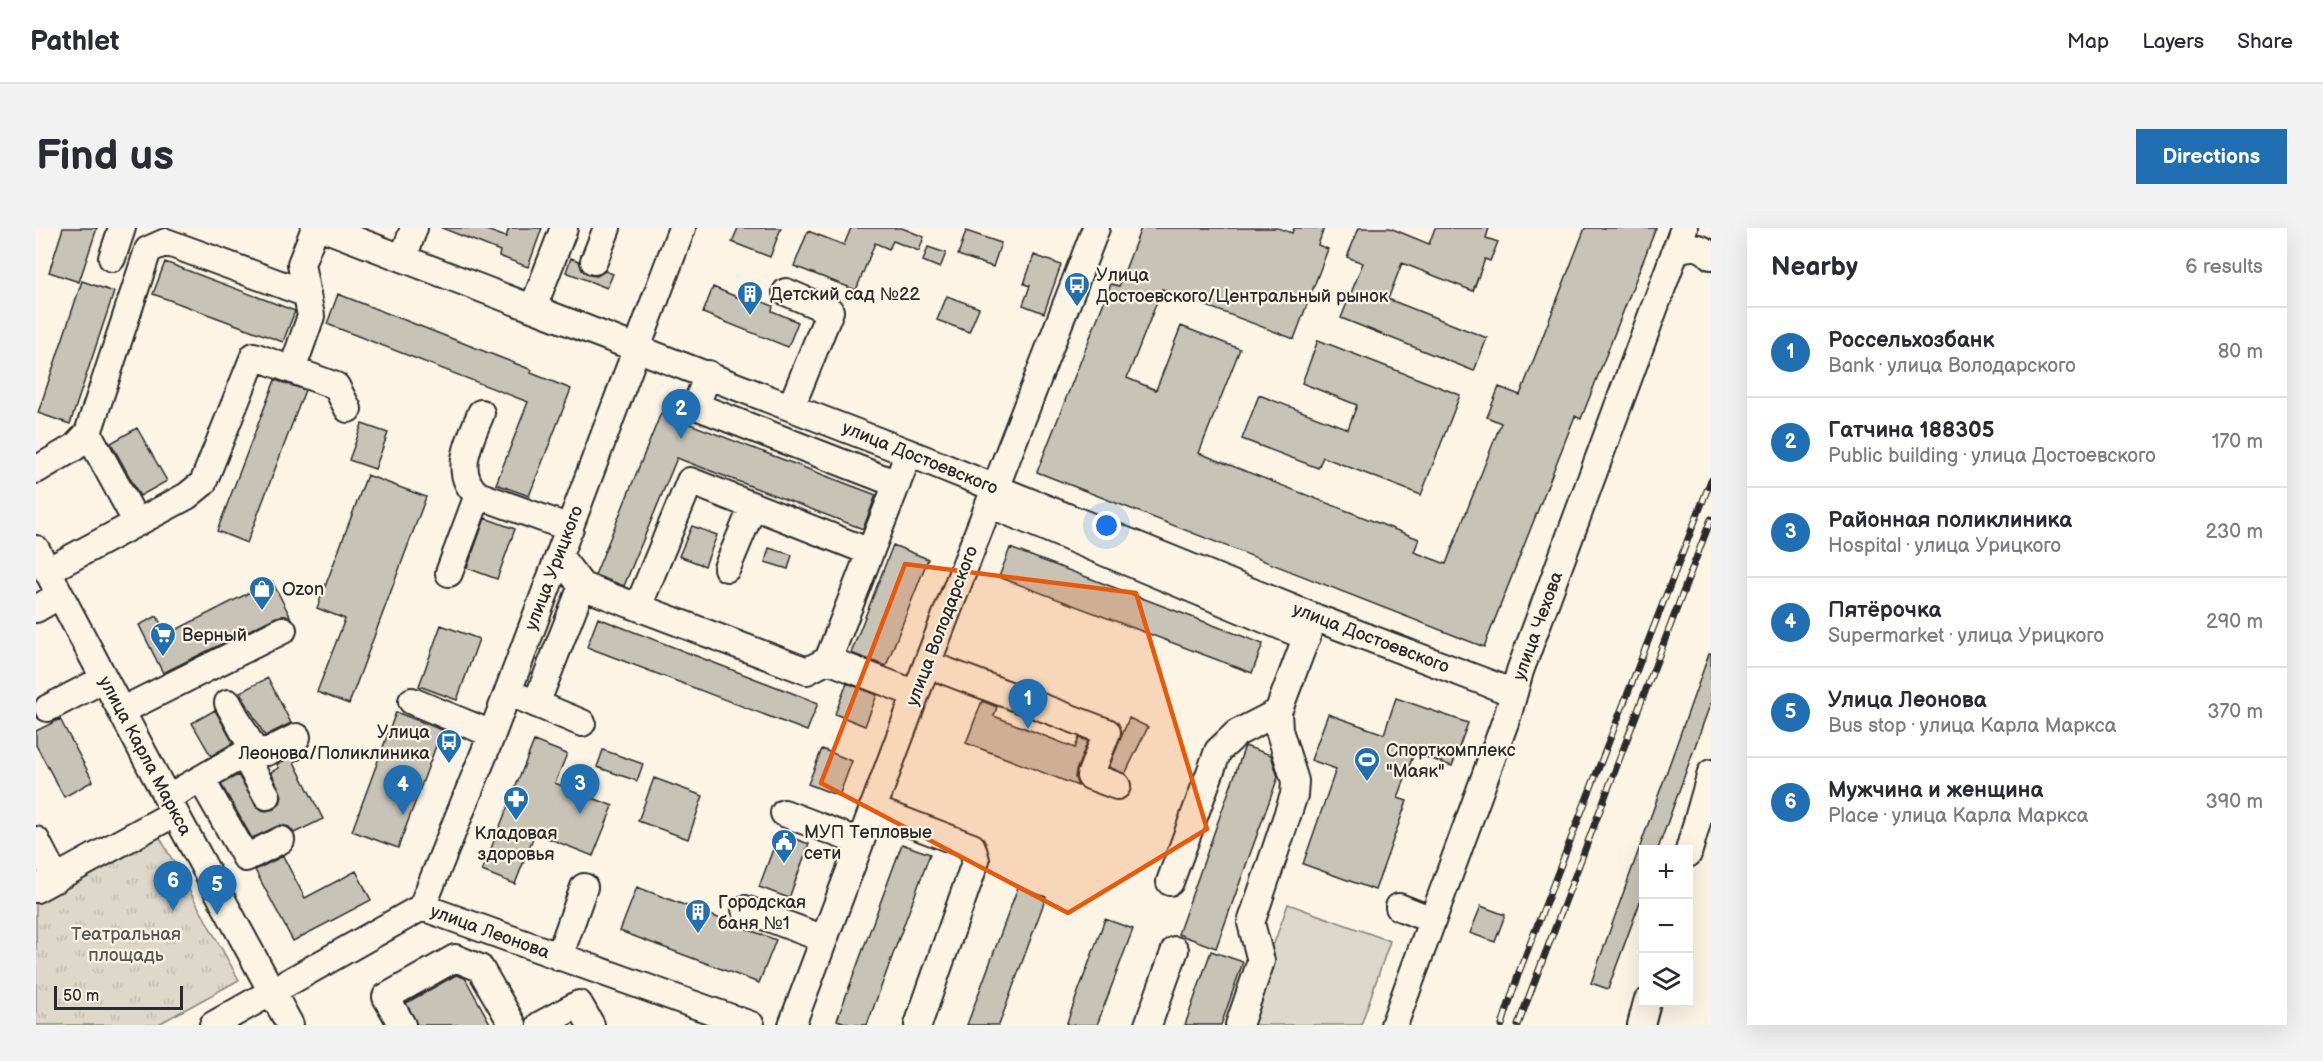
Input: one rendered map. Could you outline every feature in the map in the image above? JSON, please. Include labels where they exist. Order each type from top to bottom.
[{"type":"street","points":[[112,258],[122,228]]},
{"type":"street","points":[[280,284],[301,264],[315,228]]},
{"type":"street","name":"улица Достоевского","points":[[324,228],[909,453],[992,496],[1310,627],[1514,693]]},
{"type":"street","points":[[403,258],[414,228]]},
{"type":"street","points":[[533,308],[564,228]]},
{"type":"street","points":[[594,261],[607,228]]},
{"type":"street","name":"улица Урицкого","points":[[422,907],[492,734],[682,228]]},
{"type":"street","name":"улица Володарского","points":[[792,1025],[992,496],[1074,257],[1096,228]]},
{"type":"street","points":[[1708,228],[1711,239]]},
{"type":"street","points":[[1680,239],[1686,247],[1697,247],[1711,256]]},
{"type":"street","name":"улица Чехова","points":[[1394,1025],[1520,671],[1680,239]]},
{"type":"street","points":[[36,470],[75,447],[88,433],[148,250],[166,243],[307,294]]},
{"type":"street","points":[[292,370],[311,316],[301,264]]},
{"type":"street","points":[[786,292],[830,311],[799,410],[795,444]]},
{"type":"street","points":[[42,560],[137,523],[187,496],[202,483],[254,356],[336,386],[348,409]]},
{"type":"street","points":[[708,375],[696,406],[897,484]]},
{"type":"street","points":[[481,413],[465,452],[464,469],[469,487],[478,495],[570,528]]},
{"type":"street","points":[[88,433],[137,523]]},
{"type":"street","points":[[559,556],[582,586],[807,671],[828,660],[909,453]]},
{"type":"street","points":[[638,607],[690,481],[870,552]]},
{"type":"street","points":[[449,573],[478,495]]},
{"type":"street","points":[[727,568],[753,506]]},
{"type":"street","name":"улица Карла Маркса","points":[[42,560],[171,806],[290,1025]]},
{"type":"street","points":[[536,704],[582,586]]},
{"type":"street","points":[[36,609],[60,596]]},
{"type":"street","points":[[1239,1025],[1262,961],[1251,923],[1294,795],[1295,781],[1279,730],[1278,712],[1310,627]]},
{"type":"street","points":[[121,711],[283,630]]},
{"type":"street","points":[[828,660],[916,694]]},
{"type":"street","points":[[927,664],[1107,732],[1090,776],[1117,786]]},
{"type":"street","points":[[48,708],[104,679]]},
{"type":"street","points":[[507,693],[582,723]]},
{"type":"street","points":[[412,701],[492,734]]},
{"type":"street","points":[[228,703],[267,796]]},
{"type":"street","points":[[1170,882],[1218,751],[1237,733],[1278,712]]},
{"type":"street","points":[[36,840],[46,884],[171,806],[201,779],[249,752],[267,752],[297,737]]},
{"type":"street","points":[[1691,845],[1711,773]]},
{"type":"street","points":[[201,779],[246,858],[281,840]]},
{"type":"street","points":[[872,809],[972,847],[976,860],[918,1025]]},
{"type":"street","points":[[784,813],[860,842]]},
{"type":"street","points":[[559,957],[584,887]]},
{"type":"street","name":"улица Леонова","points":[[213,1025],[422,907],[751,1025]]},
{"type":"street","points":[[1399,907],[1432,920]]},
{"type":"street","points":[[745,909],[824,939]]},
{"type":"street","points":[[1148,1025],[1174,950]]},
{"type":"street","points":[[402,1025],[386,997],[455,958],[480,968],[513,1025]]},
{"type":"street","points":[[540,1025],[585,1014],[591,969]]},
{"type":"street","points":[[1641,1025],[1646,1007]]},
{"type":"highlighted area","points":[[905,564],[1136,593],[1207,829],[1068,913],[821,783]]},
{"type":"green space","name":"Театральная площадь","points":[[158,834],[239,980],[157,1025],[36,1025],[36,902]]},
{"type":"green space","points":[[1288,904],[1390,941],[1361,1025],[1245,1025]]},
{"type":"building","points":[[63,228],[97,228],[79,282],[49,272]]},
{"type":"building","points":[[442,228],[481,228],[506,237],[509,228],[542,228],[528,267],[499,256],[500,251]]},
{"type":"building","points":[[738,228],[781,228],[770,257],[732,242]]},
{"type":"building","points":[[851,228],[902,228],[924,237],[919,251],[893,241],[889,249],[875,243],[856,290],[794,266],[808,231],[844,245]]},
{"type":"building","points":[[1141,228],[1278,228],[1292,233],[1294,228],[1324,228],[1318,245],[1328,249],[1294,339],[1162,289],[1127,378],[1156,390],[1181,326],[1240,349],[1199,453],[1419,539],[1414,552],[1446,564],[1501,423],[1487,417],[1499,387],[1520,395],[1585,228],[1656,228],[1581,419],[1575,416],[1484,647],[1037,472],[1111,284],[1119,286]]},
{"type":"building","points":[[1359,228],[1390,228],[1429,244],[1435,228],[1489,228],[1486,238],[1498,242],[1490,261],[1485,259],[1473,291],[1402,263],[1388,299],[1487,338],[1474,371],[1341,318],[1363,263],[1347,257]]},
{"type":"building","points":[[966,231],[1001,243],[993,267],[958,255]]},
{"type":"building","points":[[928,247],[946,253],[940,268],[923,261]]},
{"type":"building","points":[[1034,255],[1061,265],[1044,313],[1023,305],[1030,286],[1024,284]]},
{"type":"building","points":[[571,258],[579,261],[582,270],[589,275],[597,276],[605,271],[613,274],[607,288],[566,272]]},
{"type":"building","points":[[165,262],[295,311],[283,342],[153,294]]},
{"type":"building","points":[[82,281],[114,292],[70,424],[38,413]]},
{"type":"building","name":"Детский сад №22","points":[[713,287],[739,298],[741,293],[773,306],[772,311],[798,322],[788,347],[703,313]]},
{"type":"building","points":[[338,294],[532,370],[531,373],[571,389],[529,496],[496,484],[528,402],[327,324]]},
{"type":"building","points":[[947,296],[979,308],[969,332],[937,320]]},
{"type":"building","points":[[1318,340],[1460,395],[1421,495],[1323,457],[1318,468],[1242,439],[1259,395],[1348,429],[1357,405],[1302,383]]},
{"type":"building","points":[[275,380],[305,390],[247,543],[217,531]]},
{"type":"building","points":[[661,413],[876,495],[863,529],[677,458],[624,586],[595,575]]},
{"type":"building","points":[[362,424],[388,433],[375,469],[349,460]]},
{"type":"building","points":[[137,428],[167,481],[140,496],[111,443]]},
{"type":"building","points":[[367,475],[426,497],[349,704],[317,692],[345,619],[317,608]]},
{"type":"building","points":[[485,518],[515,529],[497,579],[467,568]]},
{"type":"building","points":[[692,526],[717,535],[705,566],[679,556]]},
{"type":"building","points":[[893,545],[928,559],[886,666],[851,653]]},
{"type":"building","points":[[769,548],[792,555],[788,569],[765,562]]},
{"type":"building","points":[[1010,548],[1263,644],[1252,673],[999,577]]},
{"type":"building","points":[[272,581],[290,616],[276,617],[163,673],[139,625],[157,616],[166,635]]},
{"type":"building","points":[[598,618],[818,703],[807,731],[587,647]]},
{"type":"building","points":[[441,625],[479,639],[457,700],[419,686]]},
{"type":"building","points":[[1709,654],[1711,654],[1711,702],[1659,845],[1640,845]]},
{"type":"building","points":[[268,678],[291,723],[265,736],[240,692]]},
{"type":"building","points":[[847,683],[877,695],[865,726],[835,714]]},
{"type":"building","name":"Спорткомплекс \"Маяк\"","points":[[1396,698],[1468,723],[1452,766],[1414,753],[1398,798],[1407,801],[1375,890],[1303,864],[1336,769],[1311,760],[1328,714],[1384,734]]},
{"type":"building","points":[[982,701],[997,707],[994,716],[1075,748],[1079,738],[1088,741],[1076,771],[1075,778],[1078,786],[966,743]]},
{"type":"building","points":[[215,710],[233,743],[211,756],[192,723]]},
{"type":"building","points":[[396,712],[442,730],[398,848],[352,831]]},
{"type":"building","points":[[1129,718],[1148,727],[1125,774],[1109,767]]},
{"type":"building","points":[[60,719],[93,781],[64,797],[36,745],[36,731]]},
{"type":"building","points":[[534,741],[567,754],[555,783],[613,806],[593,856],[535,833],[515,884],[482,871]]},
{"type":"building","points":[[1245,746],[1271,755],[1278,777],[1216,948],[1178,934]]},
{"type":"building","points":[[822,749],[852,761],[839,796],[808,784]]},
{"type":"building","points":[[603,750],[643,764],[637,781],[597,767]]},
{"type":"building","points":[[303,751],[305,757],[294,762],[323,819],[294,833],[289,827],[281,825],[252,838],[221,784],[238,775],[259,809],[266,811],[274,809],[280,804],[282,796],[271,772],[279,768],[277,764]]},
{"type":"building","points":[[654,778],[703,796],[688,839],[638,821]]},
{"type":"building","name":"МУП Тепловые сети","points":[[779,833],[809,844],[789,898],[759,887]]},
{"type":"building","points":[[902,844],[930,854],[867,1025],[851,1025],[837,1020]]},
{"type":"building","points":[[1639,849],[1639,905],[1608,989],[1591,983]]},
{"type":"building","points":[[283,856],[305,898],[356,871],[371,900],[293,941],[255,870]]},
{"type":"building","name":"Городская баня №1","points":[[637,887],[776,940],[759,983],[620,931]]},
{"type":"building","points":[[1018,887],[1046,897],[999,1025],[967,1025]]},
{"type":"building","points":[[1481,906],[1505,915],[1495,942],[1470,933]]},
{"type":"building","points":[[1105,919],[1133,929],[1097,1025],[1066,1025]]},
{"type":"building","points":[[1211,951],[1243,962],[1221,1025],[1185,1025]]},
{"type":"building","points":[[456,975],[465,978],[491,1025],[417,1025],[406,1003]]},
{"type":"railway","points":[[1502,1025],[1519,972],[1711,480]]},
{"type":"railway","points":[[1518,1025],[1711,519]]},
{"type":"place","name":"Улица Достоевского/Центральный рынок","points":[[1077,308]]},
{"type":"place","name":"Детский сад №22","points":[[750,317]]},
{"type":"place","name":"Гатчина 188305","points":[[681,439]]},
{"type":"place","name":"Ozon","points":[[262,612]]},
{"type":"place","name":"Верный","points":[[163,658]]},
{"type":"place","name":"Россельхозбанк","points":[[1028,729]]},
{"type":"place","name":"Улица Леонова/Поликлиника","points":[[449,765]]},
{"type":"place","name":"Спорткомплекс \"Маяк\"","points":[[1367,783]]},
{"type":"place","name":"Районная поликлиника","points":[[580,814]]},
{"type":"place","name":"Пятёрочка","points":[[403,815]]},
{"type":"place","name":"Кладовая здоровья","points":[[516,822]]},
{"type":"place","name":"МУП Тепловые сети","points":[[784,865]]},
{"type":"place","name":"Мужчина и женщина","points":[[173,911]]},
{"type":"place","name":"Улица Леонова","points":[[217,915]]},
{"type":"place","name":"Городская баня №1","points":[[698,935]]}]
